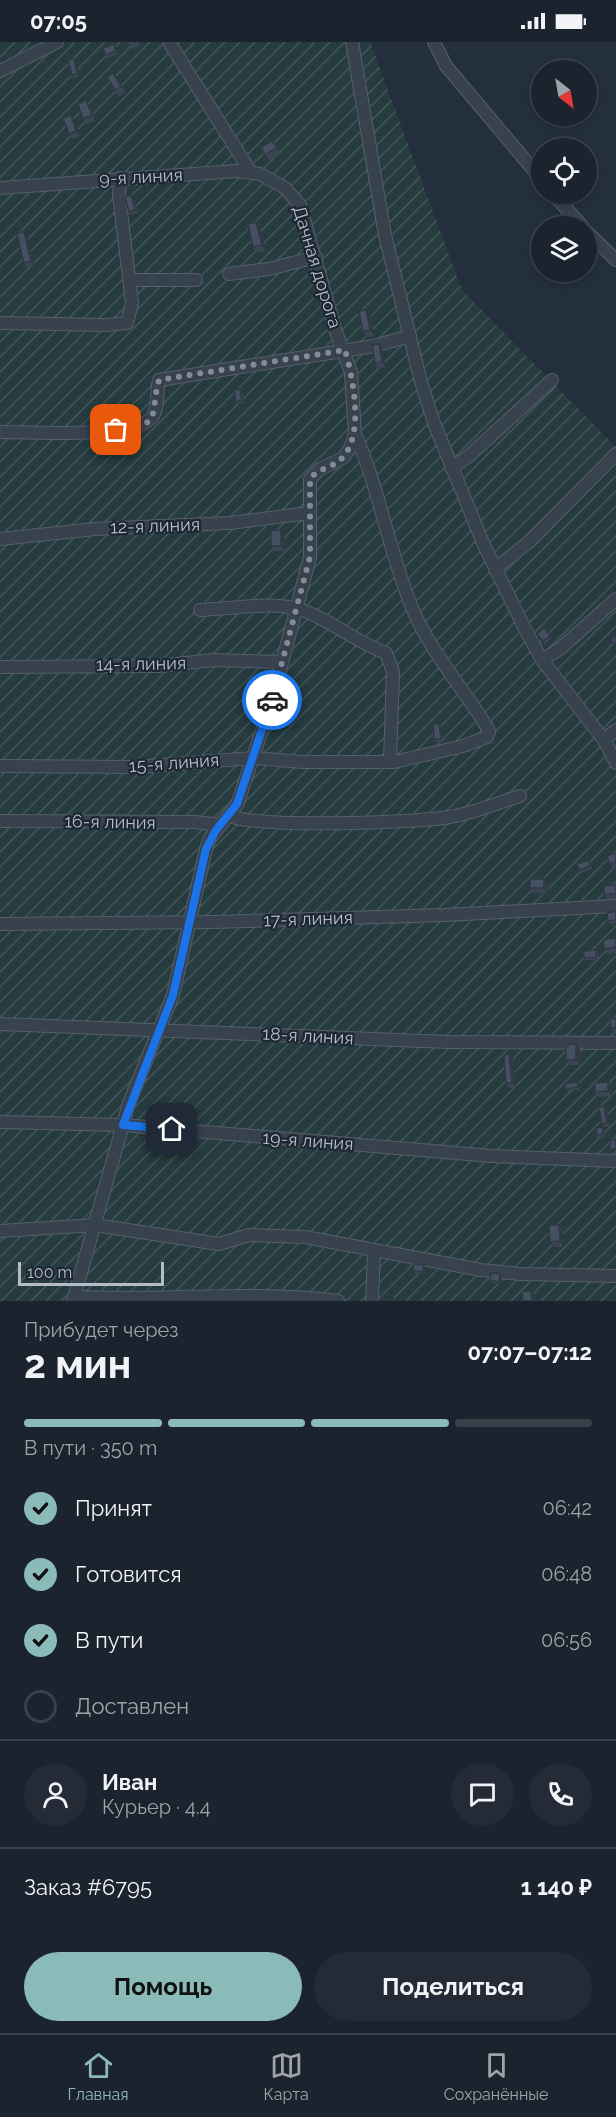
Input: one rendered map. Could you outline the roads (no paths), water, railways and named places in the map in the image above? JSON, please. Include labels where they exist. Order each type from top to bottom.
[{"type":"street","points":[[0,71],[57,42]]},
{"type":"street","points":[[169,42],[250,171]]},
{"type":"street","points":[[352,42],[386,235],[421,382],[451,468],[495,569],[542,660],[604,740],[616,762]]},
{"type":"street","points":[[434,42],[446,66],[531,167]]},
{"type":"street","name":"9-я линия","points":[[0,188],[120,178],[250,171],[278,183]]},
{"type":"street","points":[[0,323],[107,325],[127,323],[131,312],[130,280],[119,195],[120,178]]},
{"type":"street","name":"Дачная дорога","points":[[278,183],[300,205],[335,329],[345,350],[351,372],[355,434],[387,523],[412,609],[421,627],[482,718],[489,731],[487,736]]},
{"type":"street","points":[[562,204],[573,216]]},
{"type":"street","points":[[597,242],[616,260]]},
{"type":"street","points":[[229,274],[269,269],[316,257]]},
{"type":"street","points":[[130,280],[196,280]]},
{"type":"street","points":[[0,432],[129,429],[152,418],[156,412],[159,380],[374,346],[410,336]]},
{"type":"street","points":[[451,468],[469,456],[552,380]]},
{"type":"street","points":[[338,1301],[297,1296],[73,1299],[123,1125],[173,995],[206,849],[220,825],[230,816],[237,804],[282,662],[310,557],[310,479],[320,469],[343,458],[355,434]]},
{"type":"street","points":[[495,569],[530,541],[616,454]]},
{"type":"street","name":"12-я линия","points":[[0,539],[94,529],[230,523],[309,513]]},
{"type":"street","points":[[542,660],[561,648],[616,599]]},
{"type":"street","points":[[200,610],[296,609],[322,620],[365,645],[387,653],[393,672],[390,762]]},
{"type":"street","name":"14-я линия","points":[[0,667],[159,666],[213,660],[282,662]]},
{"type":"street","points":[[604,740],[616,730]]},
{"type":"street","name":"15-я линия","points":[[0,766],[138,766],[253,758],[303,762],[390,762],[463,746],[487,736]]},
{"type":"street","points":[[230,816],[244,820],[282,822],[438,818],[471,812],[520,796]]},
{"type":"street","name":"16-я линия","points":[[0,821],[194,822],[220,825]]},
{"type":"street","name":"17-я линия","points":[[0,924],[477,914],[616,906]]},
{"type":"street","name":"18-я линия","points":[[0,1024],[160,1028],[448,1042],[616,1043]]},
{"type":"street","name":"19-я линия","points":[[0,1122],[123,1125],[492,1156],[616,1161]]},
{"type":"street","points":[[0,1232],[95,1225],[219,1244],[249,1235],[305,1237],[374,1251],[520,1274],[616,1276]]},
{"type":"street","points":[[372,1301],[374,1251]]}]
